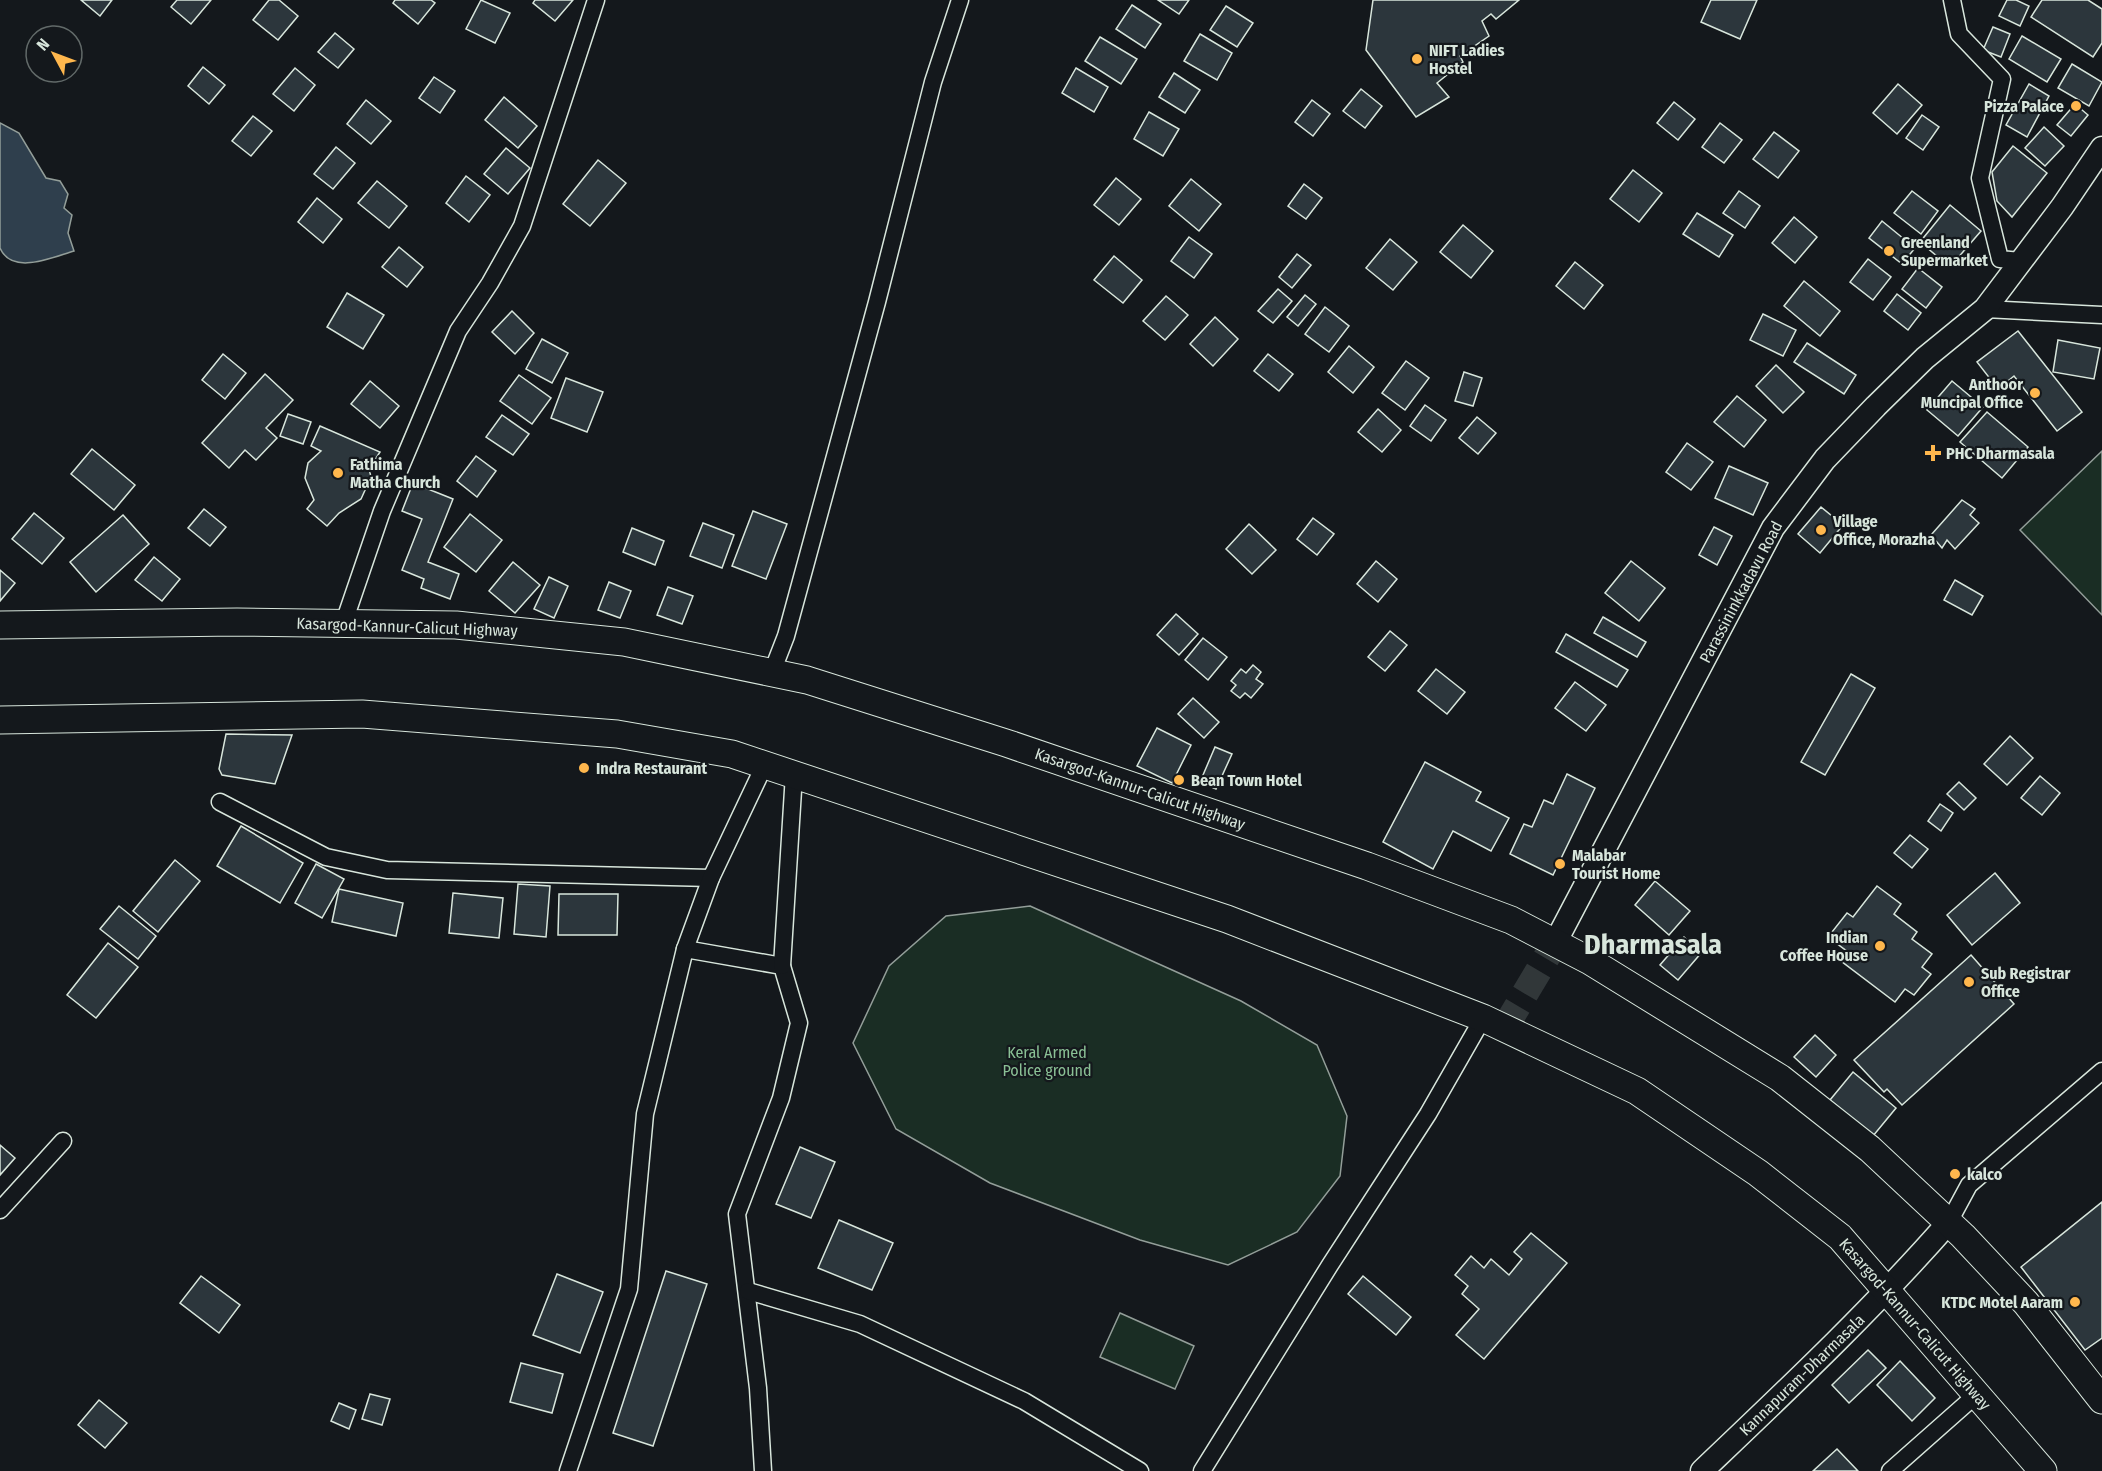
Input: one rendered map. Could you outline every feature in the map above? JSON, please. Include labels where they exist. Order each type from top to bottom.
[{"type":"highway","name":"Kasargod-Kannur-Calicut Highway","points":[[0,625],[237,622],[456,625],[544,632],[624,642],[807,680],[995,740],[1367,866],[1511,920],[1699,1026],[1780,1078],[1870,1149],[1949,1222],[2026,1303],[2102,1400]]},
{"type":"highway","name":"Kasargod-Kannur-Calicut Highway","points":[[0,720],[362,714],[617,734],[732,754],[765,764],[1227,919],[1483,1018],[1637,1091],[1758,1173],[1840,1237],[2043,1471]]},
{"type":"main road","name":"Parassininkkadavu Road","points":[[1554,943],[1773,528],[1825,459],[1876,406],[1925,358],[1985,309],[2062,207],[2102,148]]},
{"type":"main road","name":"Kannapuram-Dharmasala","points":[[1702,1471],[1820,1360],[1888,1292],[1949,1222]]},
{"type":"street","points":[[343,625],[382,511],[458,331],[490,283],[522,226],[596,0]]},
{"type":"street","points":[[772,672],[786,636],[877,302],[933,82],[960,0]]},
{"type":"street","points":[[1952,0],[1959,34],[2002,79],[1980,178],[2000,259],[2020,261]]},
{"type":"street","points":[[1985,309],[2102,315]]},
{"type":"street","points":[[568,1471],[629,1289],[645,1114],[685,949],[711,878],[765,764]]},
{"type":"street","points":[[763,1471],[758,1388],[737,1214],[781,1098],[799,1023],[782,966],[794,774]]},
{"type":"street","points":[[220,802],[326,857],[387,870],[711,878]]},
{"type":"street","points":[[685,949],[782,966]]},
{"type":"street","points":[[1202,1471],[1330,1265],[1428,1114],[1483,1018]]},
{"type":"street","points":[[1949,1222],[1969,1185],[2102,1071]]},
{"type":"street","points":[[0,1210],[63,1141]]},
{"type":"street","points":[[748,1291],[860,1324],[1024,1401],[1140,1471]]},
{"type":"street","points":[[1890,1471],[1976,1395]]},
{"type":"green space","points":[[2102,451],[2102,615],[2020,530]]},
{"type":"green space","name":"Keral Armed Police ground","points":[[1030,906],[1241,1001],[1317,1045],[1347,1116],[1340,1176],[1297,1232],[1228,1265],[1140,1240],[990,1183],[896,1129],[853,1043],[889,966],[946,916]]},
{"type":"green space","points":[[1120,1313],[1194,1346],[1175,1389],[1100,1357]]},
{"type":"water","points":[[0,123],[19,133],[46,178],[60,181],[68,194],[64,208],[72,215],[68,233],[74,251],[45,260],[23,263],[6,256],[0,248]]},
{"type":"building","points":[[81,0],[112,0],[100,16]]},
{"type":"building","points":[[177,0],[211,0],[191,24],[171,7]]},
{"type":"building","points":[[269,0],[279,0],[298,16],[278,40],[253,20]]},
{"type":"building","points":[[395,0],[431,0],[435,3],[418,24],[393,3]]},
{"type":"building","points":[[481,0],[510,13],[495,43],[466,29]]},
{"type":"building","points":[[535,0],[573,0],[555,21],[533,3]]},
{"type":"building","points":[[1158,0],[1189,0],[1179,14]]},
{"type":"building","name":"NIFT Ladies Hostel","points":[[1373,0],[1519,0],[1496,19],[1491,14],[1482,21],[1489,36],[1460,56],[1463,62],[1437,83],[1449,97],[1416,117],[1366,50]]},
{"type":"building","points":[[1711,0],[1757,0],[1740,39],[1701,22]]},
{"type":"building","points":[[2007,0],[2016,0],[2029,6],[2020,26],[1999,16]]},
{"type":"building","points":[[2042,0],[2088,0],[2102,9],[2102,43],[2093,57],[2031,17]]},
{"type":"building","points":[[1132,5],[1161,24],[1145,48],[1116,29]]},
{"type":"building","points":[[1226,6],[1253,23],[1237,47],[1210,30]]},
{"type":"building","points":[[1993,27],[2010,34],[2001,57],[1983,50]]},
{"type":"building","points":[[335,33],[354,49],[338,68],[318,52]]},
{"type":"building","points":[[1200,34],[1232,53],[1217,80],[1184,61]]},
{"type":"building","points":[[2022,36],[2061,59],[2047,82],[2009,59]]},
{"type":"building","points":[[1100,37],[1137,59],[1121,84],[1085,61]]},
{"type":"building","points":[[2072,64],[2102,82],[2089,106],[2058,88]]},
{"type":"building","points":[[203,67],[225,85],[209,104],[188,86]]},
{"type":"building","points":[[295,68],[315,85],[294,111],[273,94]]},
{"type":"building","points":[[1076,68],[1108,87],[1094,112],[1062,93]]},
{"type":"building","points":[[1174,73],[1200,90],[1185,113],[1159,97]]},
{"type":"building","points":[[434,77],[455,91],[440,113],[419,98]]},
{"type":"building","points":[[1898,84],[1922,105],[1897,134],[1873,113]]},
{"type":"building","points":[[2029,84],[2049,96],[2027,137],[2006,125]]},
{"type":"building","points":[[1361,89],[1382,106],[1365,128],[1343,111]]},
{"type":"building","points":[[504,97],[537,126],[518,148],[485,120]]},
{"type":"building","points":[[366,100],[391,121],[371,144],[347,124]]},
{"type":"building","points":[[1312,100],[1330,114],[1313,136],[1295,122]]},
{"type":"building","points":[[1674,102],[1695,119],[1678,140],[1657,123]]},
{"type":"building","points":[[2075,104],[2088,115],[2071,136],[2057,125]]},
{"type":"building","points":[[1149,112],[1179,129],[1163,156],[1134,139]]},
{"type":"building","points":[[1922,115],[1939,127],[1923,150],[1906,138]]},
{"type":"building","points":[[253,116],[272,131],[251,156],[232,141]]},
{"type":"building","points":[[1720,123],[1742,140],[1724,163],[1702,147]]},
{"type":"building","points":[[2044,127],[2064,146],[2045,166],[2025,148]]},
{"type":"building","points":[[1774,132],[1799,151],[1778,178],[1753,159]]},
{"type":"building","points":[[2013,146],[2047,173],[2012,217],[1997,201],[1992,172]]},
{"type":"building","points":[[336,147],[355,163],[333,189],[314,174]]},
{"type":"building","points":[[506,148],[530,168],[508,194],[484,174]]},
{"type":"building","points":[[598,160],[626,183],[590,226],[563,204]]},
{"type":"building","points":[[1633,170],[1662,193],[1639,222],[1610,199]]},
{"type":"building","points":[[466,176],[490,195],[469,222],[446,203]]},
{"type":"building","points":[[1116,178],[1141,199],[1119,225],[1094,205]]},
{"type":"building","points":[[1191,179],[1221,204],[1199,231],[1169,206]]},
{"type":"building","points":[[377,181],[407,206],[389,228],[358,203]]},
{"type":"building","points":[[1304,184],[1322,198],[1306,219],[1288,206]]},
{"type":"building","points":[[1739,191],[1760,206],[1745,228],[1723,213]]},
{"type":"building","points":[[1912,191],[1938,211],[1921,234],[1894,213]]},
{"type":"building","points":[[317,198],[342,219],[323,243],[298,222]]},
{"type":"building","points":[[1950,205],[1981,231],[1950,267],[1920,242]]},
{"type":"building","points":[[1697,213],[1733,235],[1719,257],[1683,234]]},
{"type":"building","points":[[1794,217],[1817,237],[1795,263],[1772,243]]},
{"type":"building","points":[[1882,221],[1915,248],[1902,264],[1869,238]]},
{"type":"building","points":[[1463,225],[1493,251],[1471,278],[1440,252]]},
{"type":"building","points":[[1189,237],[1212,254],[1194,278],[1171,261]]},
{"type":"building","points":[[1390,239],[1417,262],[1393,290],[1366,268]]},
{"type":"building","points":[[399,247],[423,267],[407,287],[382,267]]},
{"type":"building","points":[[1297,254],[1311,265],[1292,288],[1279,277]]},
{"type":"building","points":[[1114,256],[1142,280],[1123,303],[1094,280]]},
{"type":"building","points":[[1868,259],[1891,277],[1873,300],[1850,282]]},
{"type":"building","points":[[1575,262],[1603,285],[1584,309],[1556,286]]},
{"type":"building","points":[[1918,268],[1942,287],[1926,308],[1902,289]]},
{"type":"building","points":[[1804,281],[1840,311],[1820,336],[1784,306]]},
{"type":"building","points":[[1278,289],[1292,301],[1273,323],[1258,311]]},
{"type":"building","points":[[347,293],[384,315],[363,349],[327,327]]},
{"type":"building","points":[[1897,294],[1921,313],[1908,330],[1884,311]]},
{"type":"building","points":[[1305,295],[1316,304],[1298,326],[1287,317]]},
{"type":"building","points":[[1166,296],[1188,315],[1165,340],[1143,321]]},
{"type":"building","points":[[1325,307],[1349,326],[1329,352],[1305,334]]},
{"type":"building","points":[[512,311],[534,333],[515,354],[492,332]]},
{"type":"building","points":[[1763,314],[1796,330],[1783,356],[1750,340]]},
{"type":"building","points":[[1215,317],[1238,339],[1213,366],[1190,344]]},
{"type":"building","points":[[2018,331],[2082,412],[2057,431],[2014,376],[1998,389],[1977,362]]},
{"type":"building","points":[[542,339],[568,353],[552,383],[526,369]]},
{"type":"building","points":[[2058,340],[2100,348],[2094,379],[2053,372]]},
{"type":"building","points":[[1807,343],[1856,375],[1844,394],[1794,362]]},
{"type":"building","points":[[1349,346],[1374,367],[1353,393],[1328,372]]},
{"type":"building","points":[[223,354],[246,373],[225,399],[202,380]]},
{"type":"building","points":[[1268,354],[1293,374],[1279,391],[1254,371]]},
{"type":"building","points":[[1406,361],[1429,378],[1405,410],[1382,393]]},
{"type":"building","points":[[1776,365],[1804,392],[1783,413],[1756,386]]},
{"type":"building","points":[[1464,372],[1482,378],[1473,406],[1455,401]]},
{"type":"building","points":[[265,374],[293,400],[266,428],[277,438],[256,460],[245,450],[229,468],[202,443]]},
{"type":"building","points":[[519,375],[551,398],[532,424],[500,401]]},
{"type":"building","points":[[566,378],[603,392],[587,432],[551,418]]},
{"type":"building","points":[[370,381],[399,406],[380,428],[351,404]]},
{"type":"building","points":[[1952,381],[1983,407],[1958,436],[1927,410]]},
{"type":"building","points":[[1737,396],[1766,420],[1744,447],[1714,422]]},
{"type":"building","points":[[1425,405],[1446,420],[1431,441],[1410,426]]},
{"type":"building","points":[[1378,409],[1401,430],[1382,452],[1358,432]]},
{"type":"building","points":[[1987,412],[2028,447],[2002,478],[1960,442]]},
{"type":"building","points":[[288,414],[311,422],[303,444],[280,436]]},
{"type":"building","points":[[502,415],[529,434],[513,455],[486,437]]},
{"type":"building","points":[[1477,417],[1496,433],[1478,454],[1459,438]]},
{"type":"building","name":"Fathima Matha Church","points":[[320,426],[380,452],[369,469],[371,477],[361,499],[339,513],[327,526],[307,509],[314,500],[305,478],[308,463],[321,451],[311,446]]},
{"type":"building","points":[[1687,443],[1713,462],[1691,490],[1666,472]]},
{"type":"building","points":[[92,449],[135,485],[114,510],[71,474]]},
{"type":"building","points":[[476,456],[496,471],[477,497],[457,481]]},
{"type":"building","points":[[1729,466],[1768,483],[1753,515],[1715,498]]},
{"type":"building","points":[[413,483],[453,499],[428,562],[459,574],[450,599],[421,588],[424,579],[402,570],[422,519],[402,511]]},
{"type":"building","points":[[1962,500],[1975,509],[1970,515],[1979,523],[1955,549],[1947,540],[1942,548],[1931,535]]},
{"type":"building","name":"Village Office, Morazha","points":[[1821,507],[1843,525],[1820,553],[1798,534]]},
{"type":"building","points":[[204,509],[226,527],[210,546],[188,528]]},
{"type":"building","points":[[753,511],[787,524],[766,579],[732,566]]},
{"type":"building","points":[[34,513],[64,538],[42,564],[12,539]]},
{"type":"building","points":[[470,514],[502,540],[476,572],[444,547]]},
{"type":"building","points":[[123,515],[149,544],[96,592],[70,562]]},
{"type":"building","points":[[1313,518],[1334,534],[1317,555],[1297,539]]},
{"type":"building","points":[[703,523],[734,535],[722,568],[690,556]]},
{"type":"building","points":[[1249,524],[1276,550],[1252,574],[1226,549]]},
{"type":"building","points":[[1714,527],[1732,536],[1717,565],[1699,555]]},
{"type":"building","points":[[632,528],[664,541],[655,565],[623,552]]},
{"type":"building","points":[[154,557],[180,579],[162,601],[135,580]]},
{"type":"building","points":[[1376,561],[1397,579],[1378,602],[1357,584]]},
{"type":"building","points":[[1631,561],[1665,588],[1639,621],[1605,593]]},
{"type":"building","points":[[513,562],[540,585],[515,613],[489,591]]},
{"type":"building","points":[[0,570],[15,583],[0,601]]},
{"type":"building","points":[[549,577],[568,586],[554,618],[534,609]]},
{"type":"building","points":[[1955,580],[1983,596],[1972,615],[1944,600]]},
{"type":"building","points":[[609,582],[631,591],[620,618],[598,610]]},
{"type":"building","points":[[668,587],[693,596],[682,624],[657,615]]},
{"type":"building","points":[[1176,614],[1198,634],[1179,655],[1157,635]]},
{"type":"building","points":[[1603,617],[1646,642],[1637,657],[1594,633]]},
{"type":"building","points":[[1390,631],[1407,645],[1385,671],[1368,657]]},
{"type":"building","points":[[1566,634],[1628,670],[1617,687],[1556,652]]},
{"type":"building","points":[[1203,638],[1227,657],[1208,680],[1185,660]]},
{"type":"building","points":[[1253,665],[1261,672],[1256,679],[1263,684],[1251,698],[1245,693],[1240,698],[1231,691],[1236,685],[1231,681],[1241,669],[1246,673]]},
{"type":"building","points":[[1436,669],[1465,692],[1447,714],[1418,691]]},
{"type":"building","points":[[1851,674],[1875,688],[1825,775],[1801,762]]},
{"type":"building","points":[[1575,682],[1606,705],[1586,731],[1555,708]]},
{"type":"building","points":[[1193,698],[1219,722],[1204,738],[1178,714]]},
{"type":"building","points":[[1157,728],[1191,745],[1172,783],[1137,766]]},
{"type":"building","points":[[226,734],[292,735],[275,784],[222,775],[219,769]]},
{"type":"building","points":[[2010,736],[2033,758],[2007,785],[1984,764]]},
{"type":"building","points":[[1215,747],[1232,754],[1216,789],[1200,782]]},
{"type":"building","points":[[1425,762],[1481,792],[1476,801],[1509,818],[1491,851],[1453,831],[1433,869],[1383,842]]},
{"type":"building","points":[[1567,774],[1595,788],[1553,875],[1510,854],[1524,824],[1532,827],[1544,800],[1553,804]]},
{"type":"building","points":[[2040,776],[2060,793],[2042,815],[2021,798]]},
{"type":"building","points":[[1959,782],[1976,798],[1964,810],[1947,794]]},
{"type":"building","points":[[1940,804],[1953,813],[1941,831],[1928,821]]},
{"type":"building","points":[[241,826],[303,863],[280,903],[217,866]]},
{"type":"building","points":[[1910,835],[1928,849],[1912,868],[1894,853]]},
{"type":"building","points":[[175,860],[200,881],[158,932],[133,911]]},
{"type":"building","points":[[316,864],[344,879],[322,918],[295,903]]},
{"type":"building","points":[[1995,873],[2020,903],[1972,945],[1947,915]]},
{"type":"building","points":[[1655,881],[1690,911],[1669,935],[1635,905]]},
{"type":"building","points":[[518,884],[550,886],[546,937],[514,934]]},
{"type":"building","name":"Indian Coffee House","points":[[1877,886],[1901,904],[1894,914],[1917,932],[1912,939],[1932,954],[1922,967],[1931,974],[1914,995],[1905,989],[1895,1002],[1841,961],[1848,952],[1828,937],[1847,913],[1853,917]]},
{"type":"building","points":[[339,889],[403,903],[396,936],[332,922]]},
{"type":"building","points":[[453,893],[503,898],[499,938],[449,933]]},
{"type":"building","points":[[559,894],[618,894],[617,935],[558,935]]},
{"type":"building","points":[[119,906],[156,936],[138,959],[100,929]]},
{"type":"building","points":[[1684,937],[1702,952],[1678,980],[1660,965]]},
{"type":"building","points":[[108,943],[138,967],[96,1018],[67,995]]},
{"type":"building","points":[[1971,955],[2014,1004],[1902,1105],[1887,1089],[1884,1092],[1854,1060]]},
{"type":"building","points":[[1815,1035],[1836,1055],[1816,1077],[1794,1057]]},
{"type":"building","points":[[1853,1072],[1896,1108],[1873,1136],[1830,1100]]},
{"type":"building","points":[[0,1145],[15,1158],[0,1175]]},
{"type":"building","points":[[800,1147],[835,1162],[811,1218],[776,1204]]},
{"type":"building","name":"KTDC Motel Aaram","points":[[2102,1202],[2102,1338],[2085,1350],[2021,1267]]},
{"type":"building","points":[[839,1220],[893,1243],[872,1290],[818,1268]]},
{"type":"building","points":[[1531,1233],[1567,1263],[1484,1359],[1456,1335],[1479,1309],[1462,1294],[1468,1286],[1455,1275],[1471,1256],[1484,1268],[1491,1259],[1509,1275],[1522,1259],[1514,1252]]},
{"type":"building","points":[[666,1271],[707,1284],[653,1446],[613,1433]]},
{"type":"building","points":[[557,1274],[603,1292],[580,1353],[533,1335]]},
{"type":"building","points":[[201,1276],[240,1305],[219,1333],[180,1303]]},
{"type":"building","points":[[1363,1276],[1411,1317],[1396,1335],[1348,1294]]},
{"type":"building","points":[[1868,1350],[1886,1368],[1849,1403],[1832,1385]]},
{"type":"building","points":[[1900,1361],[1935,1398],[1912,1421],[1877,1385]]},
{"type":"building","points":[[521,1363],[563,1374],[552,1413],[510,1402]]},
{"type":"building","points":[[370,1394],[390,1399],[382,1425],[362,1419]]},
{"type":"building","points":[[99,1400],[127,1423],[105,1448],[78,1425]]},
{"type":"building","points":[[339,1403],[356,1410],[349,1429],[331,1421]]},
{"type":"building","points":[[1837,1449],[1858,1471],[1813,1471]]},
{"type":"tunnel","points":[[1504,1029],[1555,943]]},
{"type":"place","name":"NIFT Ladies Hostel","points":[[1417,59]]},
{"type":"place","name":"Pizza Palace","points":[[2076,106]]},
{"type":"place","name":"Greenland Supermarket","points":[[1889,251]]},
{"type":"place","name":"Anthoor Muncipal Office","points":[[2035,393]]},
{"type":"place","name":"PHC Dharmasala","points":[[1933,453]]},
{"type":"place","name":"Fathima Matha Church","points":[[338,473]]},
{"type":"place","name":"Village Office, Morazha","points":[[1821,530]]},
{"type":"place","name":"Indra Restaurant","points":[[584,768]]},
{"type":"place","name":"Bean Town Hotel","points":[[1179,780]]},
{"type":"place","name":"Malabar Tourist Home","points":[[1560,864]]},
{"type":"place","name":"Indian Coffee House","points":[[1880,946]]},
{"type":"place","name":"Sub Registrar Office","points":[[1969,982]]},
{"type":"place","name":"kalco","points":[[1955,1174]]},
{"type":"place","name":"KTDC Motel Aaram","points":[[2075,1302]]},
{"type":"district","name":"Dharmasala","points":[[1653,944]]}]
